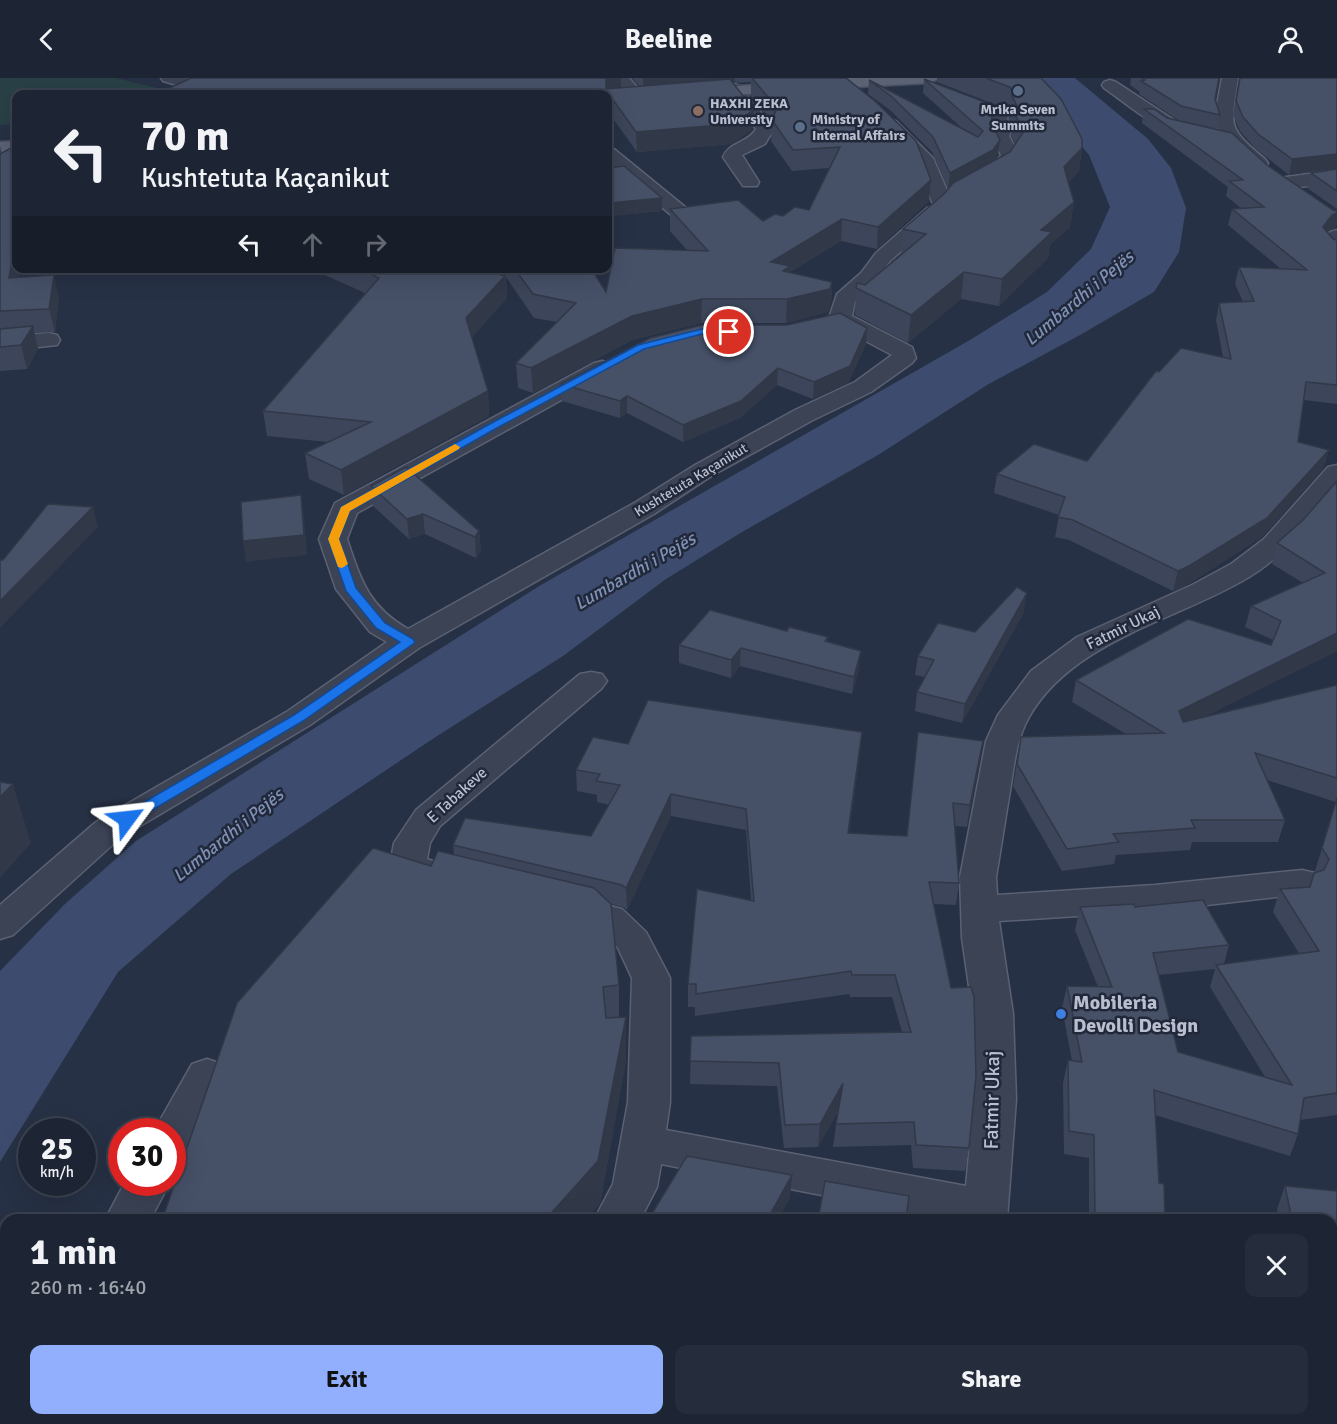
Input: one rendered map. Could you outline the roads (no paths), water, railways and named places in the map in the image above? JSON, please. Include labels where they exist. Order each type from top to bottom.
[{"type":"main road","points":[[612,101],[734,89],[779,82],[908,79]]},
{"type":"street","points":[[169,78],[194,81]]},
{"type":"street","points":[[620,78],[639,99]]},
{"type":"street","points":[[1230,78],[1223,120],[1233,141]]},
{"type":"street","points":[[908,79],[935,84]]},
{"type":"street","points":[[180,90],[194,81]]},
{"type":"street","points":[[838,82],[869,105],[924,158],[955,195]]},
{"type":"street","points":[[1110,85],[1171,126],[1233,141],[1258,157],[1310,201]]},
{"type":"street","points":[[734,89],[765,129],[759,140],[734,152],[732,157],[750,182]]},
{"type":"street","points":[[814,327],[840,318],[845,299],[868,277],[883,257],[933,213],[955,195],[999,171],[1010,155],[1000,136],[1004,128],[998,119],[1004,110],[980,107]]},
{"type":"street","points":[[612,156],[683,215]]},
{"type":"street","points":[[1286,183],[1337,176]]},
{"type":"street","points":[[1337,236],[1331,243],[1337,249]]},
{"type":"street","name":"Kushtetuta Kaçanikut","points":[[0,926],[108,830],[298,718],[408,642],[645,508],[704,470],[804,415],[863,387],[904,358],[904,352],[885,340],[862,332],[840,318]]},
{"type":"street","points":[[0,344],[49,340]]},
{"type":"street","points":[[408,642],[381,626],[350,589],[333,539],[345,509],[621,357]]},
{"type":"street","name":"Fatmir Ukaj","points":[[986,1214],[995,1099],[993,1014],[981,938],[978,877],[1002,741],[1014,715],[1042,678],[1088,643],[1202,591],[1241,570],[1274,545],[1332,482],[1337,473]]},
{"type":"street","name":"E Tabakeve","points":[[481,888],[446,879],[408,865],[412,843],[428,818],[591,681]]},
{"type":"street","points":[[980,909],[1155,898],[1302,882]]},
{"type":"street","points":[[539,901],[609,918],[633,941],[651,978],[649,1102],[635,1187],[619,1214]]},
{"type":"street","points":[[183,1118],[207,1075]]},
{"type":"street","points":[[643,1143],[986,1214]]},
{"type":"street","points":[[130,1214],[140,1196]]},
{"type":"water","name":"Lumbardhi i Pejës","points":[[1024,78],[1075,78],[1148,139],[1171,168],[1186,208],[1179,252],[1154,292],[987,385],[878,455],[742,532],[666,579],[563,656],[434,738],[231,874],[118,972],[27,1118],[18,1118],[18,1133],[0,1162],[0,971],[66,903],[136,841],[541,585],[970,340],[1047,292],[1091,249],[1110,207],[1089,155]]},
{"type":"place","name":"Mrika Seven Summits","points":[[1018,91]]},
{"type":"place","name":"HAXHI ZEKA University","points":[[698,111]]},
{"type":"place","name":"Ministry of Internal Affairs","points":[[800,127]]},
{"type":"place","name":"Mobileria Devolli Design","points":[[1061,1014]]}]
